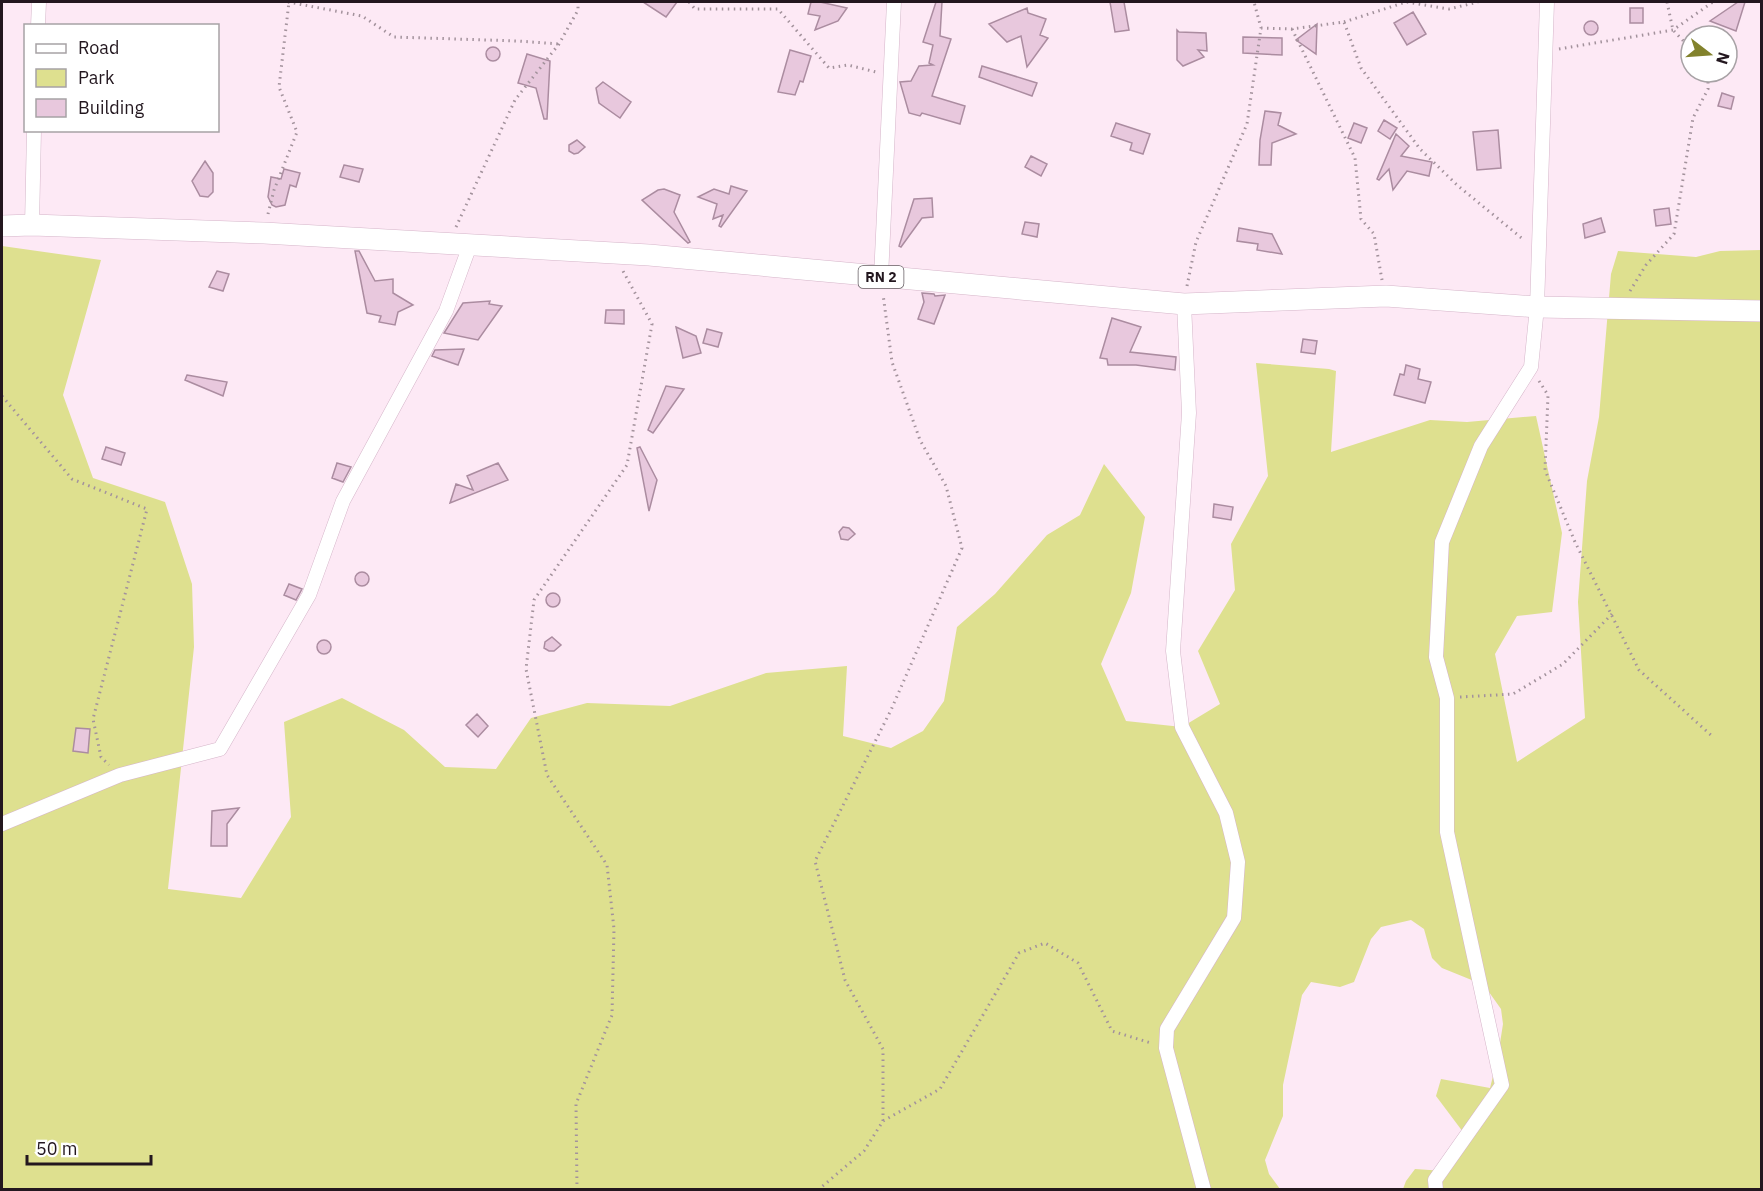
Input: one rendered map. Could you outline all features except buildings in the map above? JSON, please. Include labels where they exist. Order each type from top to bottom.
[{"type":"main road","name":"RN 2","points":[[2,226],[32,225],[264,233],[613,253],[1184,303],[1386,296],[1537,307],[1761,311]]},
{"type":"street","points":[[38,24],[39,2]]},
{"type":"street","points":[[881,277],[894,2]]},
{"type":"street","points":[[1436,1190],[1435,1180],[1502,1085],[1446,832],[1447,698],[1436,657],[1442,542],[1481,446],[1531,367],[1537,307],[1547,2]]},
{"type":"street","points":[[32,225],[34,132]]},
{"type":"street","points":[[2,824],[120,775],[220,749],[309,595],[343,501],[446,311],[470,245]]},
{"type":"street","points":[[1184,303],[1189,413],[1173,651],[1182,727],[1226,813],[1238,862],[1234,918],[1167,1029],[1166,1048],[1204,1190]]},
{"type":"path","points":[[264,233],[274,190],[297,132],[279,87],[289,2],[362,15],[394,37],[559,44]]},
{"type":"path","points":[[448,244],[515,100],[559,44],[578,10],[578,2]]},
{"type":"path","points":[[689,2],[694,9],[778,9],[829,68],[848,65],[890,76]]},
{"type":"path","points":[[1184,303],[1196,242],[1247,124],[1261,28],[1254,2]]},
{"type":"path","points":[[1261,28],[1292,29],[1344,22],[1406,3],[1449,9],[1478,2]]},
{"type":"path","points":[[1667,2],[1673,30],[1679,36]]},
{"type":"path","points":[[1545,51],[1673,30],[1713,2]]},
{"type":"path","points":[[1344,22],[1361,68],[1420,149],[1457,185],[1538,252]]},
{"type":"path","points":[[1292,29],[1355,158],[1360,219],[1374,234],[1386,296]]},
{"type":"path","points":[[1620,308],[1646,265],[1674,234],[1693,118],[1707,84]]},
{"type":"path","points":[[577,1190],[576,1104],[612,1015],[614,929],[607,865],[547,775],[526,669],[534,600],[627,465],[652,324],[613,253]]},
{"type":"path","points":[[881,277],[892,362],[920,440],[946,486],[962,548],[891,710],[815,861],[845,980],[883,1049],[883,1121]]},
{"type":"path","points":[[1531,367],[1548,395],[1545,470],[1575,542],[1640,670],[1713,737]]},
{"type":"path","points":[[2,396],[72,479],[147,509],[93,719],[101,757],[120,775]]},
{"type":"path","points":[[1447,698],[1513,694],[1563,664],[1612,614]]},
{"type":"path","points":[[818,1190],[864,1151],[883,1121],[940,1089],[1019,953],[1045,943],[1078,963],[1112,1031],[1166,1048]]},
{"type":"green space","points":[[2,246],[101,260],[63,395],[93,478],[165,502],[192,584],[194,647],[168,889],[241,898],[291,817],[284,722],[342,698],[404,730],[445,767],[496,769],[531,718],[587,703],[670,706],[766,673],[847,666],[843,736],[891,748],[923,731],[944,701],[957,627],[995,594],[1047,535],[1080,515],[1104,464],[1145,517],[1131,593],[1101,664],[1126,721],[1182,727],[1220,704],[1198,651],[1235,590],[1231,544],[1268,476],[1256,363],[1336,371],[1331,452],[1430,420],[1467,422],[1536,416],[1562,533],[1552,612],[1517,616],[1495,654],[1517,762],[1585,718],[1578,602],[1587,481],[1599,417],[1611,274],[1618,251],[1696,257],[1720,251],[1761,250],[1761,1189],[1403,1189],[1415,1169],[1444,1171],[1464,1150],[1466,1136],[1436,1096],[1441,1079],[1490,1088],[1503,1024],[1501,1009],[1484,985],[1442,968],[1432,958],[1424,929],[1411,920],[1381,927],[1371,939],[1354,982],[1340,987],[1311,982],[1302,995],[1283,1085],[1283,1116],[1265,1160],[1269,1174],[1280,1189],[2,1190]]}]
